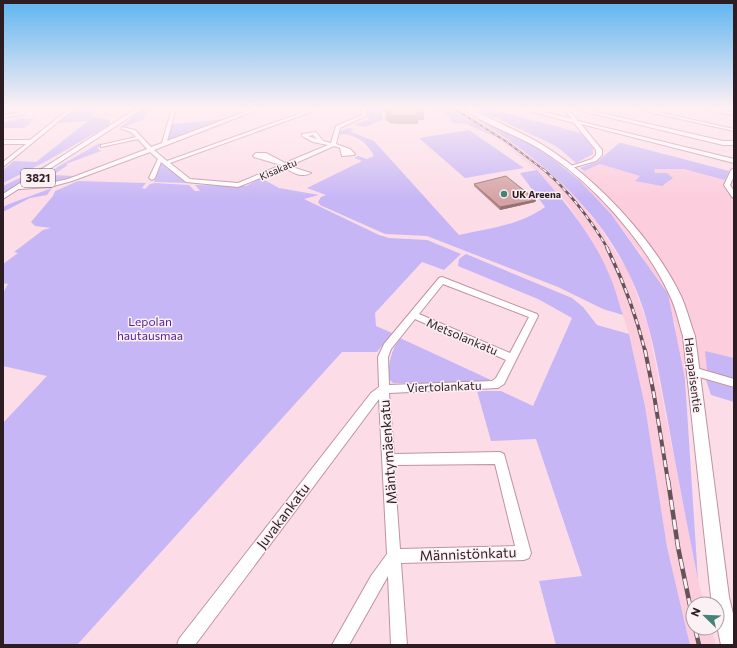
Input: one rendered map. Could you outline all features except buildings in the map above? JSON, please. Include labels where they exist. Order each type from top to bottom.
[{"type":"main road","name":"3821","points":[[3,200],[96,138]]},
{"type":"main road","name":"Harapaisentie","points":[[527,138],[554,155],[570,168],[617,214],[661,271],[676,296],[689,336],[720,597],[731,645]]},
{"type":"main road","name":"3821","points":[[3,197],[22,187]]},
{"type":"street","points":[[3,165],[37,138]]},
{"type":"street","points":[[103,146],[137,138]]},
{"type":"street","points":[[138,138],[166,163],[235,138]]},
{"type":"street","points":[[164,144],[166,138]]},
{"type":"street","points":[[22,187],[62,183],[179,138]]},
{"type":"street","points":[[333,145],[335,138]]},
{"type":"street","points":[[570,168],[594,160],[599,155],[597,147],[590,138]]},
{"type":"street","points":[[642,138],[734,161]]},
{"type":"street","points":[[707,138],[734,143]]},
{"type":"street","points":[[3,142],[32,142]]},
{"type":"street","points":[[321,142],[343,148]]},
{"type":"street","name":"Kisakatu","points":[[166,163],[188,181],[238,185],[289,167],[333,145]]},
{"type":"street","points":[[152,178],[160,159]]},
{"type":"street","points":[[280,163],[289,167]]},
{"type":"street","points":[[734,170],[727,185],[734,196]]},
{"type":"street","name":"Mäntymäenkatu","points":[[399,645],[384,389],[384,353],[442,280]]},
{"type":"street","name":"Viertolankatu","points":[[384,389],[494,385],[500,381],[534,316],[442,280]]},
{"type":"street","name":"Metsolankatu","points":[[413,316],[511,358]]},
{"type":"street","points":[[693,371],[734,383]]},
{"type":"street","name":"Juvakankatu","points":[[185,645],[375,396],[384,389]]},
{"type":"street","name":"Männistönkatu","points":[[388,460],[500,458],[524,553],[394,556]]},
{"type":"street","points":[[340,645],[376,581],[394,556]]},
{"type":"shaded area","points":[[497,138],[508,138],[529,154],[580,202],[598,225],[628,271],[648,325],[702,596],[685,596],[685,624],[667,547],[645,406],[629,334],[609,274],[589,237],[568,204],[537,171]]},
{"type":"shaded area","points":[[600,164],[653,180],[653,169],[684,169],[734,182],[731,187],[734,192],[734,388],[706,380],[685,379],[676,338],[675,324],[641,254],[611,214],[571,173],[584,171]]},
{"type":"shaded area","points":[[688,636],[713,636],[716,645],[690,645]]},
{"type":"green space","points":[[66,138],[86,138],[45,162],[3,183],[3,170],[14,161],[36,162]]},
{"type":"green space","points":[[93,138],[7,193],[3,192],[3,186],[42,167]]},
{"type":"green space","points":[[358,138],[367,138],[374,141],[459,235],[514,222],[545,207],[520,173],[537,170],[568,206],[595,245],[611,279],[623,315],[603,309],[558,287],[427,236],[385,234],[320,205],[318,202],[321,197],[326,195],[307,188],[362,161],[354,158],[358,156],[367,159],[374,156],[368,146]]},
{"type":"green space","points":[[419,138],[481,138],[524,168],[465,178]]},
{"type":"green space","points":[[506,138],[522,138],[539,148],[579,180],[611,214],[668,294],[685,379],[698,580],[652,340],[636,288],[615,248],[582,205],[563,185]]},
{"type":"green space","points":[[540,138],[585,138],[593,148],[593,154],[576,163],[560,149]]},
{"type":"green space","points":[[100,143],[102,146],[97,148],[101,151],[66,164],[68,165],[53,175],[74,176],[51,183],[38,183],[38,180],[59,166]]},
{"type":"green space","points":[[619,143],[729,171],[725,180],[684,169],[654,169],[655,173],[667,173],[673,178],[662,186],[635,181],[640,176],[600,164],[584,171],[580,168],[597,162]]},
{"type":"green space","points":[[159,161],[188,183],[154,182]]},
{"type":"green space","name":"Lepolan hautausmaa","points":[[261,178],[279,188],[319,195],[304,199],[379,235],[389,238],[427,240],[461,254],[444,270],[422,262],[375,313],[376,326],[392,333],[377,352],[342,352],[77,645],[3,645],[3,423],[47,376],[3,366],[3,293],[8,284],[3,283],[3,264],[18,253],[14,252],[43,230],[51,228],[35,226],[31,222],[53,196],[55,191],[78,181],[146,183],[142,188],[145,189],[150,184],[155,183],[189,185],[195,191],[200,191],[195,185],[246,186]]},
{"type":"green space","points":[[52,188],[47,195],[30,198],[3,212],[3,207],[9,204]]},
{"type":"green space","points":[[466,254],[572,298],[583,307],[597,325],[629,334],[645,406],[667,547],[685,624],[685,636],[688,636],[690,645],[556,645],[539,581],[582,576],[536,439],[491,441],[477,391],[501,391],[533,406],[572,318],[538,299],[458,266],[459,259]]},
{"type":"green space","points":[[400,338],[491,380],[475,383],[393,383],[388,378],[389,367],[391,356]]},
{"type":"green space","points":[[705,351],[734,358],[734,379],[707,370]]},
{"type":"green space","points":[[706,380],[734,388],[734,402],[711,395]]},
{"type":"railway","points":[[501,138],[544,170]]},
{"type":"railway","points":[[543,169],[579,206],[608,249]]},
{"type":"railway","points":[[607,248],[629,299],[638,324],[645,351]]},
{"type":"railway","points":[[645,350],[668,481]]},
{"type":"railway","points":[[668,480],[678,547],[688,596]]},
{"type":"railway","points":[[697,636],[699,645]]},
{"type":"place","name":"UK Areena","points":[[504,194]]}]
